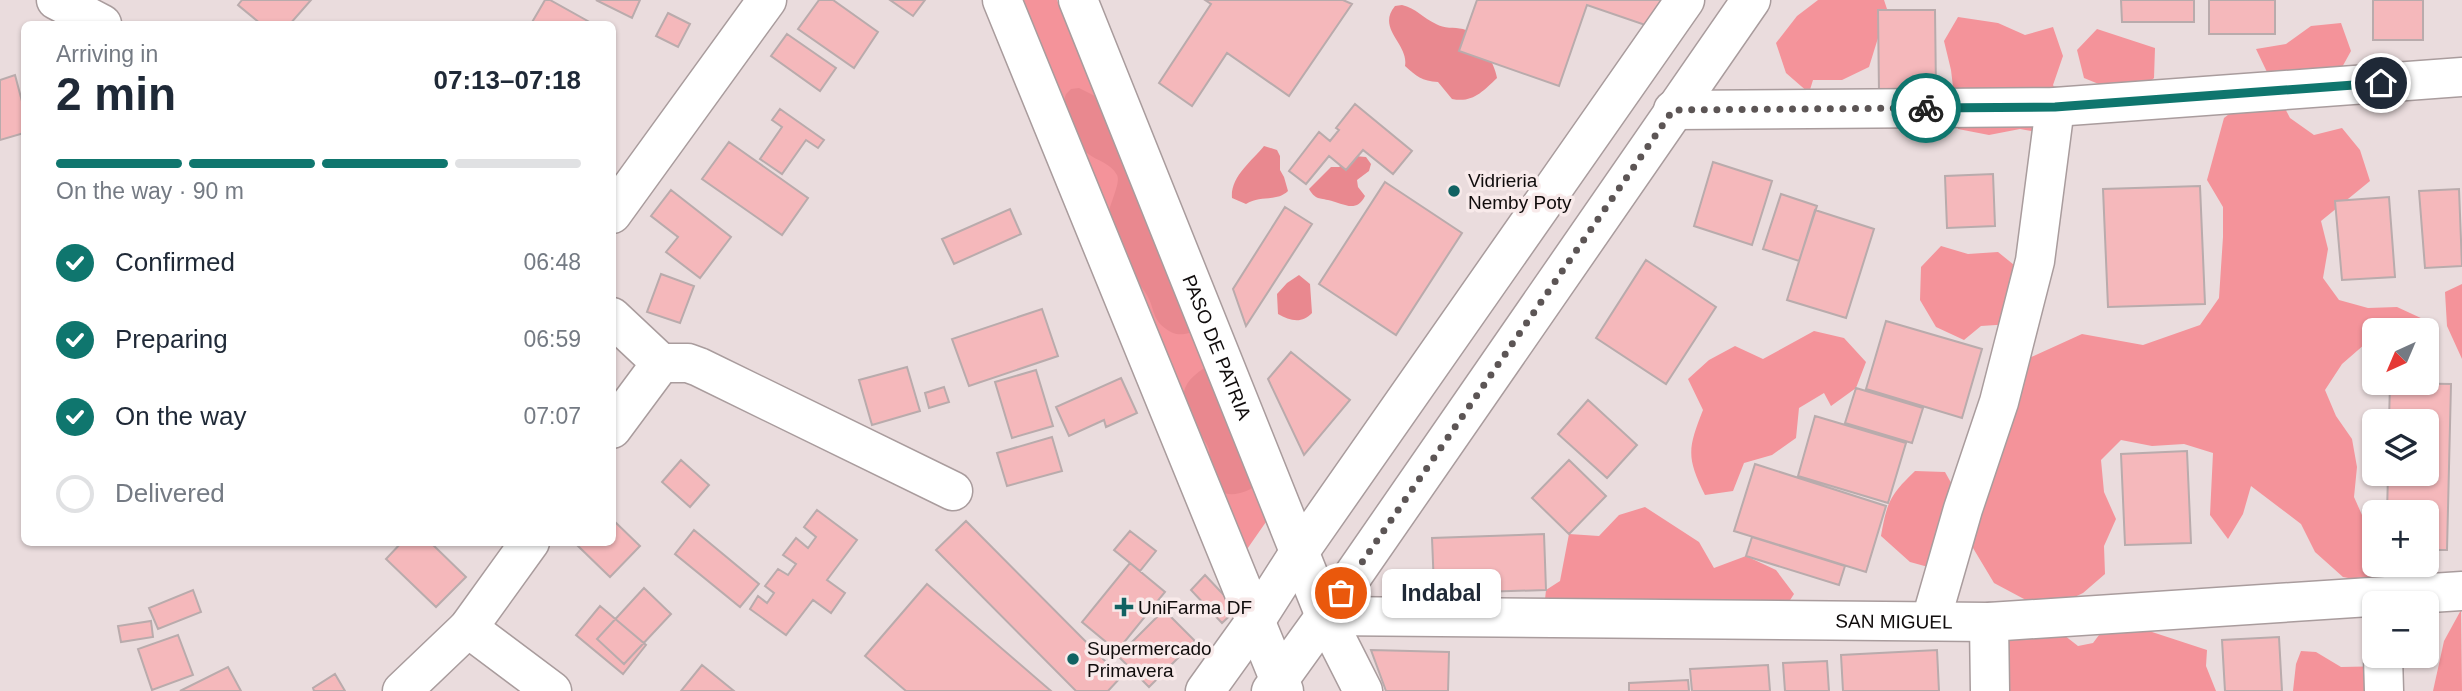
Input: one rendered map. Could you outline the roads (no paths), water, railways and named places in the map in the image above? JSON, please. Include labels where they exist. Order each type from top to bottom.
[{"type":"main road","points":[[56,0],[96,21]]},
{"type":"main road","points":[[616,208],[767,0]]},
{"type":"main road","points":[[1002,0],[1256,620],[1278,687]]},
{"type":"main road","name":"PASO DE PATRIA","points":[[1078,0],[1325,616],[1363,691]]},
{"type":"main road","points":[[1205,691],[1685,0]]},
{"type":"main road","points":[[1278,687],[1751,0]]},
{"type":"main road","points":[[1673,110],[2055,107],[2462,76]]},
{"type":"main road","points":[[1931,620],[1963,509],[1999,402],[2035,261],[2055,107]]},
{"type":"main road","points":[[616,321],[660,363],[688,363],[699,367],[953,491]]},
{"type":"main road","points":[[616,424],[660,363]]},
{"type":"main road","points":[[402,691],[468,628],[527,546]]},
{"type":"main road","name":"SAN MIGUEL","points":[[2439,594],[2462,591]]},
{"type":"main road","name":"SAN MIGUEL","points":[[1325,616],[1989,622],[2362,601]]},
{"type":"main road","points":[[1989,622],[1990,691]]},
{"type":"main road","points":[[468,628],[552,691]]},
{"type":"main road","points":[[2383,668],[2384,691]]},
{"type":"place","name":"Vidrieria Nemby Poty","points":[[1454,191]]},
{"type":"place","name":"Indabal","points":[[1341,593]]},
{"type":"place","name":"UniFarma DF","points":[[1124,607]]},
{"type":"place","name":"Supermercado Primavera","points":[[1073,659]]}]
